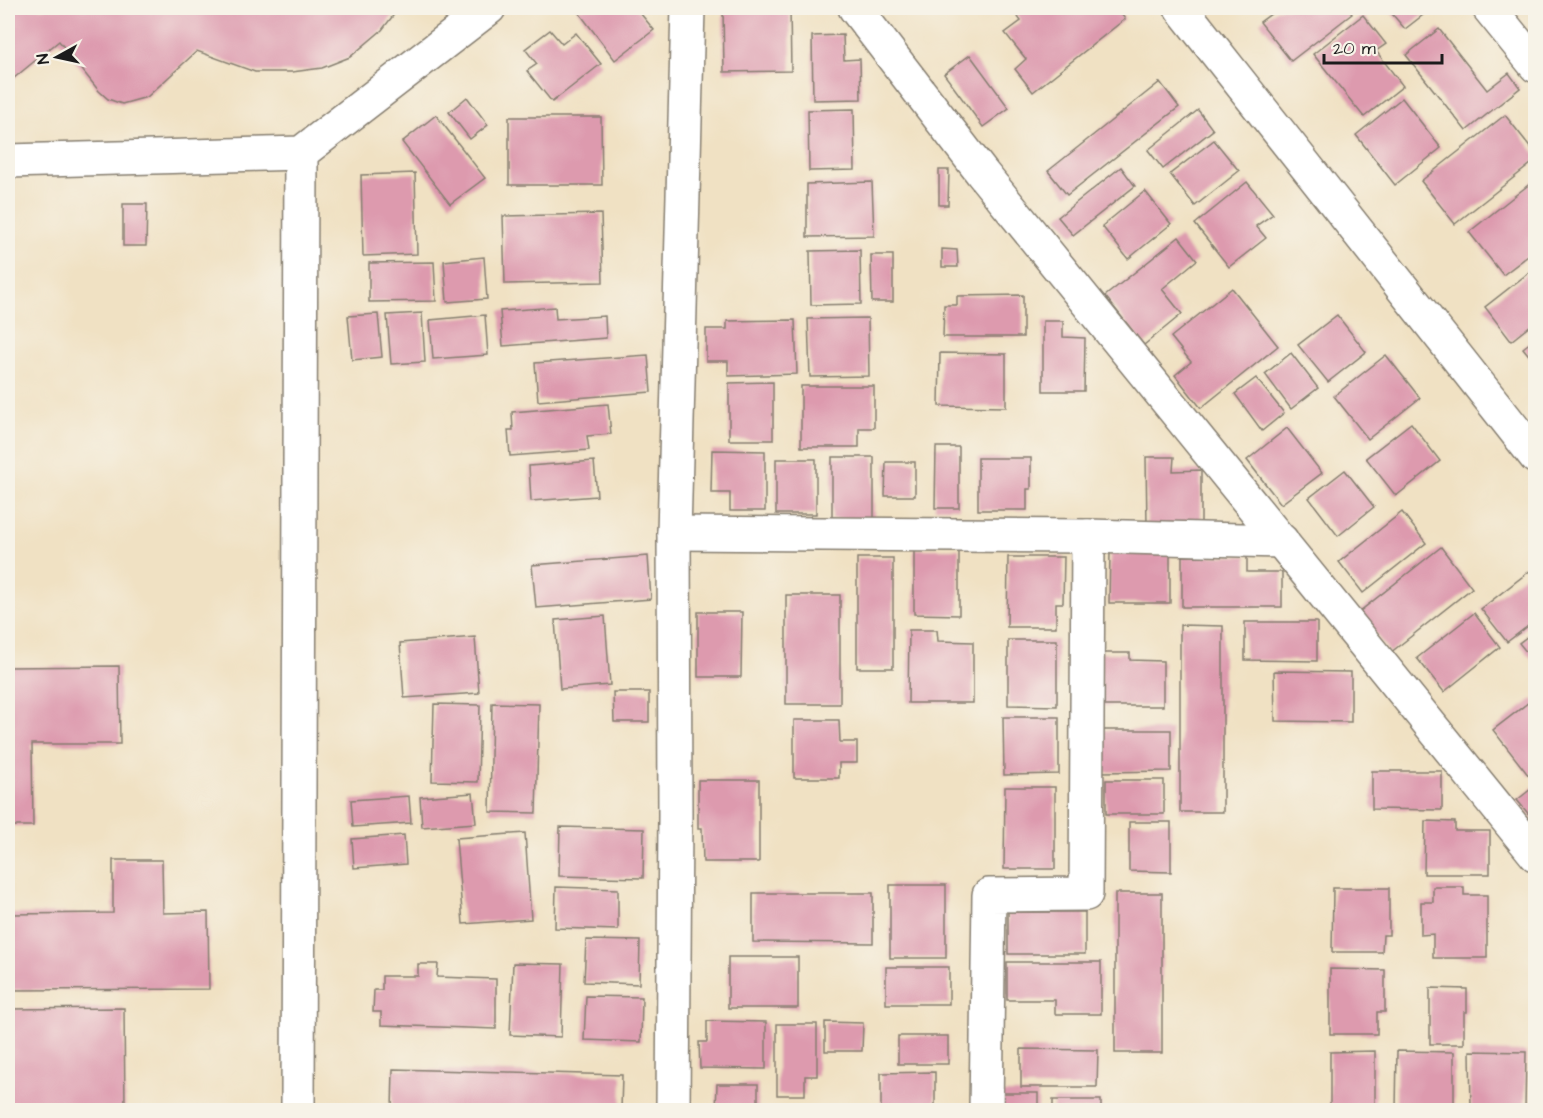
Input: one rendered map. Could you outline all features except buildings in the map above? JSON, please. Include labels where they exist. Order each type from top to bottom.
[{"type":"street","points":[[8,161],[301,153],[489,8]]},
{"type":"street","points":[[673,1110],[674,533],[688,8]]},
{"type":"street","points":[[855,8],[982,172],[1536,855]]},
{"type":"street","points":[[1181,8],[1536,457]]},
{"type":"street","points":[[1489,8],[1536,66]]},
{"type":"street","points":[[298,1110],[301,153]]},
{"type":"street","points":[[674,533],[1088,536],[1282,541]]},
{"type":"street","points":[[986,1110],[989,895],[1086,894],[1088,536]]}]
